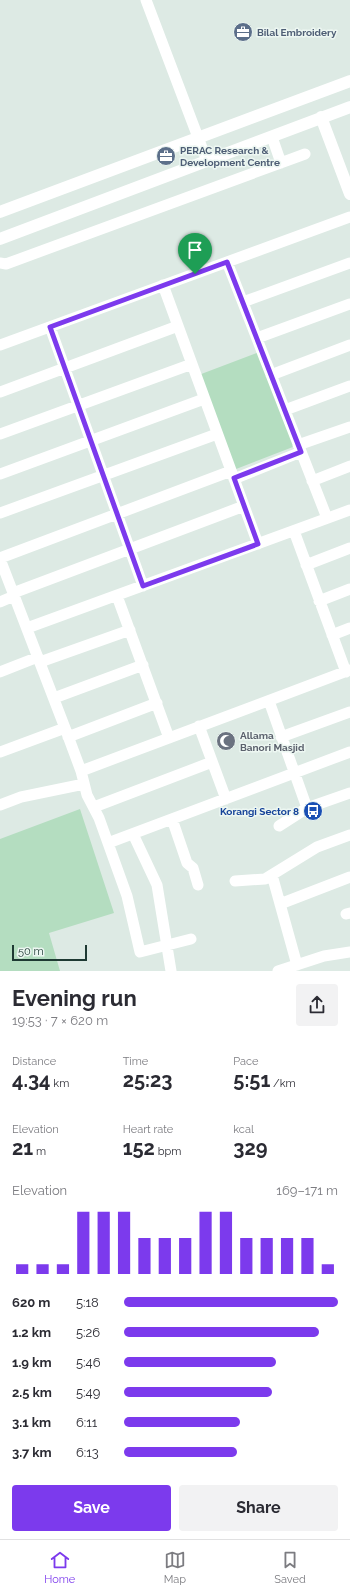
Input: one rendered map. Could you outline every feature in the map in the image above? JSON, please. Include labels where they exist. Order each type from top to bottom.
[{"type":"street","points":[[146,0],[207,161]]},
{"type":"street","points":[[0,212],[350,81]]},
{"type":"street","points":[[0,263],[6,264],[277,151],[321,117],[350,107]]},
{"type":"street","points":[[321,117],[350,194]]},
{"type":"street","points":[[0,239],[207,161],[277,151],[305,154]]},
{"type":"street","points":[[0,346],[350,217]]},
{"type":"street","points":[[227,262],[327,518]]},
{"type":"street","points":[[243,302],[350,263]]},
{"type":"street","points":[[163,285],[258,544]]},
{"type":"street","points":[[257,338],[350,304]]},
{"type":"street","points":[[0,392],[178,326]]},
{"type":"street","points":[[50,327],[143,586]]},
{"type":"street","points":[[271,375],[350,345]]},
{"type":"street","points":[[0,434],[192,364]]},
{"type":"street","points":[[285,410],[350,386]]},
{"type":"street","points":[[0,474],[204,399]]},
{"type":"street","points":[[191,939],[166,944],[140,952],[127,896],[99,818],[87,795],[81,771],[67,733],[0,559],[118,514],[232,475],[300,449],[350,426]]},
{"type":"street","points":[[0,513],[217,434]]},
{"type":"street","points":[[312,481],[350,466]]},
{"type":"street","points":[[0,602],[130,549],[244,506]]},
{"type":"street","points":[[27,628],[350,510]]},
{"type":"street","points":[[81,771],[348,671],[332,635],[294,531]]},
{"type":"street","points":[[306,564],[350,548]]},
{"type":"street","points":[[319,601],[350,589]]},
{"type":"street","points":[[117,596],[169,738]]},
{"type":"street","points":[[332,635],[350,628]]},
{"type":"street","points":[[0,672],[130,630]]},
{"type":"street","points":[[54,698],[143,665]]},
{"type":"street","points":[[269,700],[307,808]]},
{"type":"street","points":[[0,752],[67,733],[157,703]]},
{"type":"street","points":[[282,737],[350,712]]},
{"type":"street","points":[[199,726],[226,799]]},
{"type":"street","points":[[108,844],[294,772],[350,752]]},
{"type":"street","points":[[94,807],[212,762]]},
{"type":"street","points":[[0,806],[20,797],[84,784]]},
{"type":"street","points":[[278,826],[307,808],[350,793]]},
{"type":"street","points":[[172,819],[187,863],[193,868],[198,885]]},
{"type":"street","points":[[133,834],[157,884],[171,971]]},
{"type":"street","points":[[235,881],[265,879],[317,846],[350,834]]},
{"type":"street","points":[[272,875],[297,965]]},
{"type":"street","points":[[280,904],[350,877]]},
{"type":"street","points":[[278,971],[324,956],[350,952]]},
{"type":"green space","points":[[262,351],[298,445],[231,471],[196,376]]},
{"type":"green space","points":[[80,809],[114,913],[49,933],[60,971],[0,971],[0,839]]},
{"type":"place","name":"Bilal Embroidery","points":[[243,32]]},
{"type":"place","name":"PERAC Research & Development Centre","points":[[166,156]]},
{"type":"place","name":"Allama Banori Masjid","points":[[226,741]]},
{"type":"place","name":"Korangi Sector 8","points":[[313,811]]},
{"type":"route","points":[[227,262],[301,452],[234,478],[258,544],[143,586],[50,327],[195,274],[227,262]]}]
